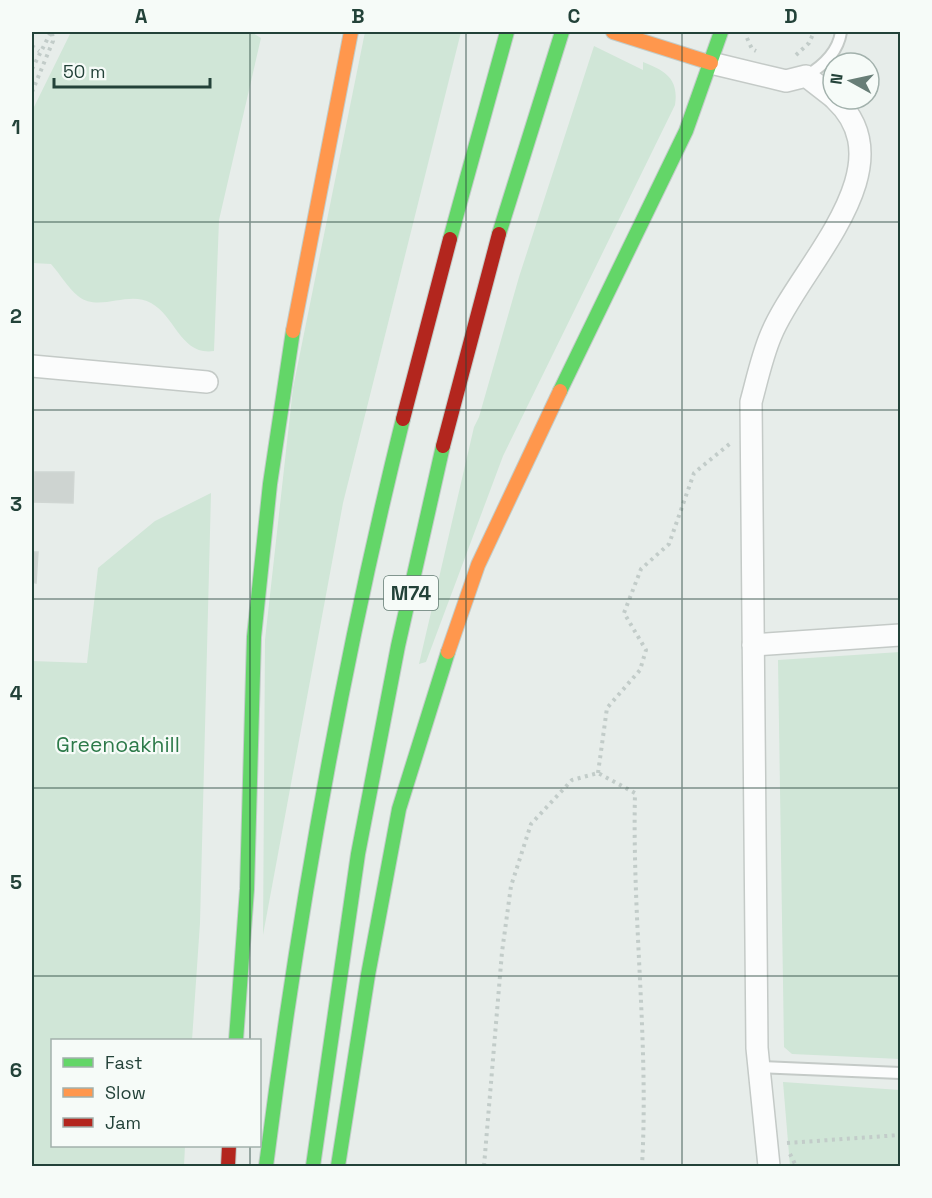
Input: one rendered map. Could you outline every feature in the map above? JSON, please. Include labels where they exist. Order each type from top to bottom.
[{"type":"main road","points":[[236,1039],[248,867],[248,765],[254,638],[264,527],[295,312],[351,32]]},
{"type":"main road","points":[[443,265],[507,32]]},
{"type":"main road","name":"M74","points":[[266,1167],[295,956],[340,696],[387,488],[443,265],[513,32]]},
{"type":"main road","name":"M74","points":[[313,1167],[358,854],[424,530],[466,358],[562,32]]},
{"type":"main road","name":"M74","points":[[373,1035],[411,810],[433,698],[483,555],[686,131],[721,32]]},
{"type":"main road","points":[[618,33],[711,63]]},
{"type":"main road","points":[[338,1167],[368,975],[399,809],[433,698]]},
{"type":"main road","points":[[228,1167],[229,1147]]},
{"type":"street","points":[[711,63],[786,81],[806,76],[821,88]]},
{"type":"street","points":[[769,1167],[759,1067],[751,402],[771,334],[847,204],[858,179],[862,156],[859,136],[847,111]]},
{"type":"street","points":[[32,366],[207,382]]},
{"type":"street","points":[[753,645],[900,635]]},
{"type":"lane","points":[[806,76],[820,68],[832,54],[841,32]]},
{"type":"lane","points":[[759,1067],[900,1073]]},
{"type":"path","points":[[32,92],[53,41],[51,32]]},
{"type":"path","points":[[32,69],[51,32]]},
{"type":"path","points":[[744,32],[752,49],[760,53]]},
{"type":"path","points":[[787,57],[798,55],[814,32]]},
{"type":"path","points":[[32,46],[40,50],[32,69]]},
{"type":"path","points":[[598,773],[607,708],[640,670],[646,650],[624,614],[641,569],[669,544],[694,472],[751,427]]},
{"type":"path","points":[[484,1167],[502,952],[511,886],[531,824],[572,780],[598,773],[635,793],[633,859],[645,1104],[642,1167]]},
{"type":"path","points":[[783,1143],[900,1135]]},
{"type":"green space","points":[[71,32],[251,32],[261,38],[219,220],[214,351],[203,351],[186,342],[160,309],[151,303],[133,299],[86,301],[74,293],[51,264],[32,263],[32,111]]},
{"type":"green space","points":[[365,32],[461,32],[343,503],[263,935],[265,640],[293,388]]},
{"type":"green space","points":[[594,46],[643,70],[643,62],[664,73],[673,82],[675,105],[503,456],[426,662],[419,664],[474,427],[479,417],[519,277]]},
{"type":"green space","name":"Greenoakhill","points":[[211,493],[200,923],[192,1039],[51,1039],[51,1147],[185,1147],[184,1166],[32,1166],[32,661],[87,663],[98,568],[155,521]]},
{"type":"green space","points":[[900,652],[900,1059],[792,1054],[784,1047],[778,660]]},
{"type":"green space","points":[[783,1082],[900,1090],[900,1166],[790,1166]]},
{"type":"building","points":[[35,472],[74,472],[73,503],[34,502]]},
{"type":"building","points":[[32,552],[38,552],[36,583],[32,582]]},
{"type":"traffic: fast","points":[[450,239],[507,32]]},
{"type":"traffic: fast","points":[[499,234],[562,32]]},
{"type":"traffic: fast","points":[[560,391],[686,131],[721,32]]},
{"type":"traffic: fast","points":[[236,1039],[247,889],[254,637],[270,484],[293,331]]},
{"type":"traffic: fast","points":[[266,1166],[307,884],[341,697],[403,419]]},
{"type":"traffic: fast","points":[[313,1166],[358,854],[398,646],[443,446]]},
{"type":"traffic: fast","points":[[338,1166],[368,975],[399,809],[448,652]]},
{"type":"traffic: slow","points":[[293,331],[351,32]]},
{"type":"traffic: slow","points":[[613,32],[711,63]]},
{"type":"traffic: slow","points":[[448,652],[478,565],[560,391]]},
{"type":"traffic: jam","points":[[443,446],[499,234]]},
{"type":"traffic: jam","points":[[403,419],[450,239]]},
{"type":"traffic: jam","points":[[228,1166],[229,1147]]}]
